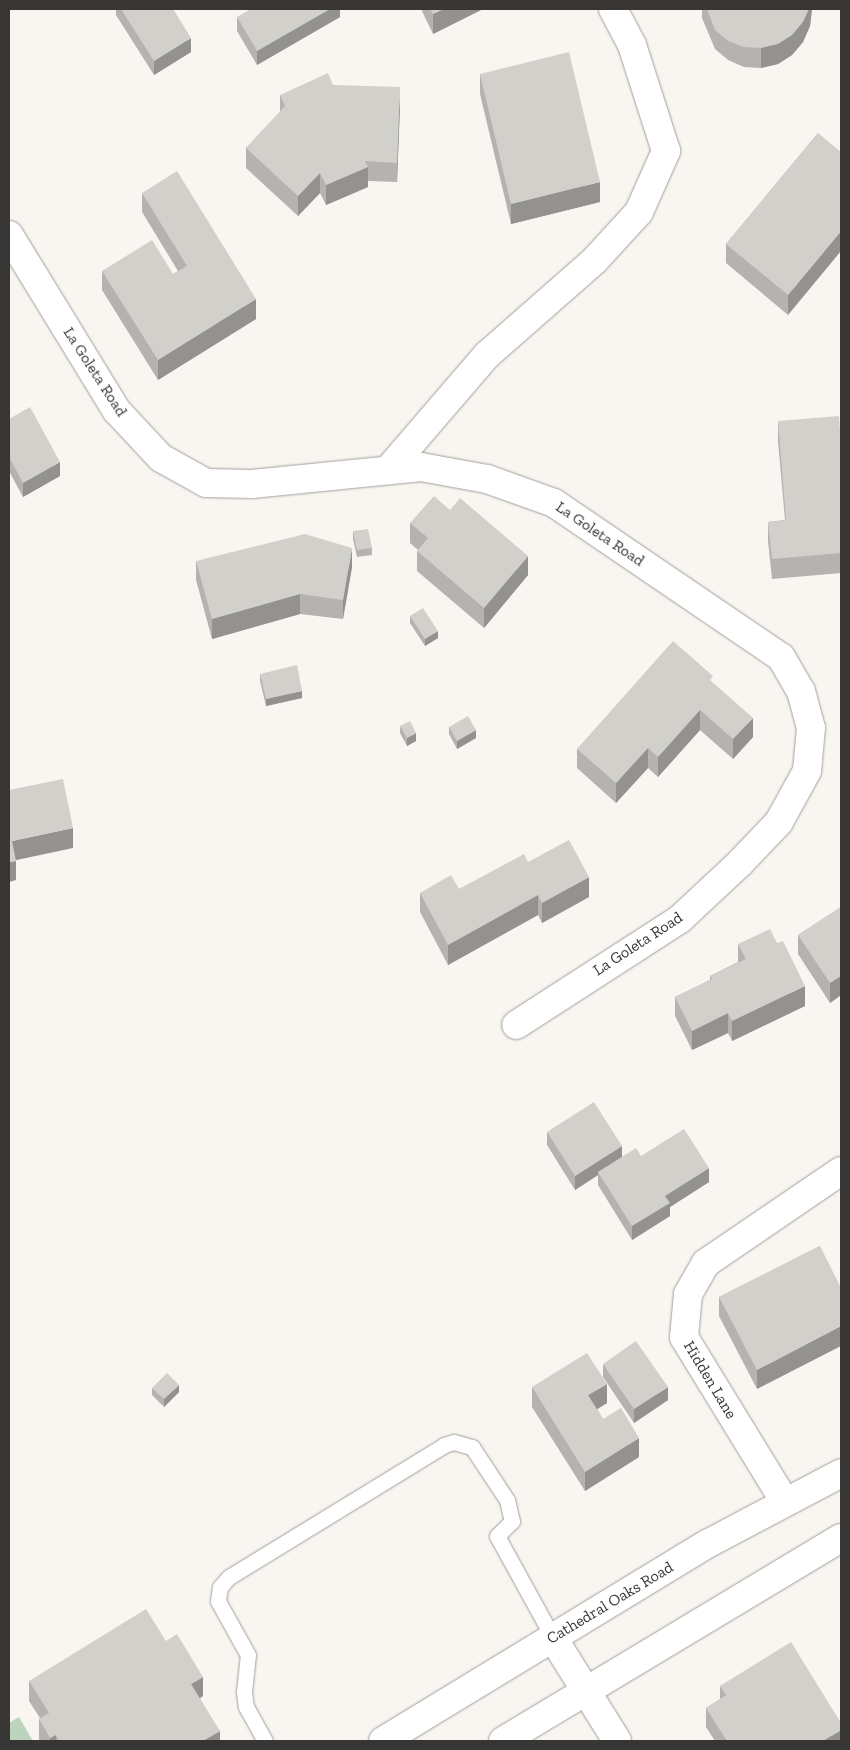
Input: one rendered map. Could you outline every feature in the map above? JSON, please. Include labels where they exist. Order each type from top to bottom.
[{"type":"street","points":[[388,470],[488,356],[595,260],[639,212],[666,151],[632,45],[614,9]]},
{"type":"street","name":"La Goleta Road","points":[[9,235],[117,410],[161,458],[206,483],[252,484],[421,467],[487,479],[554,503],[781,657],[802,691],[811,728],[807,770],[778,822],[740,863],[680,919],[516,1024]]},
{"type":"street","name":"Hidden Lane","points":[[784,1502],[684,1336],[688,1294],[706,1263],[841,1171]]},
{"type":"street","name":"Cathedral Oaks Road","points":[[383,1741],[784,1502],[841,1472]]},
{"type":"street","points":[[503,1741],[841,1538]]},
{"type":"street","points":[[553,1638],[584,1691],[617,1741]]},
{"type":"lane","points":[[265,1741],[246,1707],[244,1692],[248,1655],[245,1645],[218,1601],[220,1587],[229,1577],[444,1445],[454,1442],[472,1447],[508,1500],[512,1521],[497,1536],[553,1638]]},
{"type":"green space","points":[[19,1717],[33,1741],[9,1741],[9,1723]]},
{"type":"building","points":[[121,9],[173,9],[191,38],[154,61]]},
{"type":"building","points":[[251,9],[330,9],[257,51],[237,17]]},
{"type":"building","points":[[430,9],[444,9],[433,14]]},
{"type":"building","points":[[707,9],[809,9],[803,22],[792,35],[778,44],[761,48],[744,47],[728,41],[715,30]]},
{"type":"building","points":[[569,52],[600,182],[511,204],[480,74]]},
{"type":"building","points":[[328,73],[333,85],[400,87],[397,163],[365,161],[368,167],[326,185],[320,173],[298,196],[246,148],[285,106],[280,95]]},
{"type":"building","points":[[818,133],[841,152],[841,231],[788,295],[726,244]]},
{"type":"building","points":[[177,171],[256,299],[158,360],[102,271],[152,240],[173,274],[187,266],[142,193]]},
{"type":"building","points":[[30,407],[60,462],[23,483],[9,457],[9,419]]},
{"type":"building","points":[[839,416],[841,445],[841,553],[772,559],[768,522],[786,520],[778,421]]},
{"type":"building","points":[[434,496],[450,510],[460,498],[528,556],[484,608],[417,551],[428,538],[410,523]]},
{"type":"building","points":[[368,529],[372,548],[357,550],[353,531]]},
{"type":"building","points":[[305,534],[352,548],[343,600],[300,594],[212,619],[196,561]]},
{"type":"building","points":[[423,608],[438,631],[425,639],[410,616]]},
{"type":"building","points":[[673,641],[713,676],[710,680],[753,718],[733,739],[700,710],[658,757],[648,748],[616,783],[577,749]]},
{"type":"building","points":[[297,665],[302,691],[266,699],[260,674]]},
{"type":"building","points":[[468,716],[476,730],[457,741],[449,727]]},
{"type":"building","points":[[410,721],[416,733],[407,738],[400,726]]},
{"type":"building","points":[[63,779],[73,828],[12,841],[16,861],[9,862],[9,790]]},
{"type":"building","points":[[569,840],[589,877],[542,903],[538,895],[448,945],[420,893],[451,875],[459,889],[524,854],[528,862]]},
{"type":"building","points":[[841,907],[841,976],[830,983],[798,935]]},
{"type":"building","points":[[770,929],[777,943],[783,941],[805,986],[732,1021],[728,1013],[692,1031],[675,997],[712,979],[710,976],[746,959],[738,944]]},
{"type":"building","points":[[594,1102],[622,1146],[575,1176],[547,1132]]},
{"type":"building","points":[[684,1129],[709,1168],[665,1196],[670,1203],[632,1226],[598,1172],[636,1148],[641,1156]]},
{"type":"building","points":[[820,1246],[841,1288],[841,1326],[757,1370],[719,1297]]},
{"type":"building","points":[[636,1341],[668,1387],[634,1409],[603,1364]]},
{"type":"building","points":[[587,1353],[607,1384],[588,1395],[603,1419],[621,1408],[639,1438],[585,1472],[532,1387]]},
{"type":"building","points":[[167,1373],[179,1385],[164,1399],[152,1388]]},
{"type":"building","points":[[146,1609],[166,1641],[177,1634],[203,1677],[191,1684],[220,1731],[203,1741],[59,1741],[56,1735],[50,1738],[39,1719],[49,1713],[29,1681]]},
{"type":"building","points":[[791,1642],[841,1723],[841,1730],[823,1741],[727,1741],[706,1708],[726,1695],[720,1686]]}]
